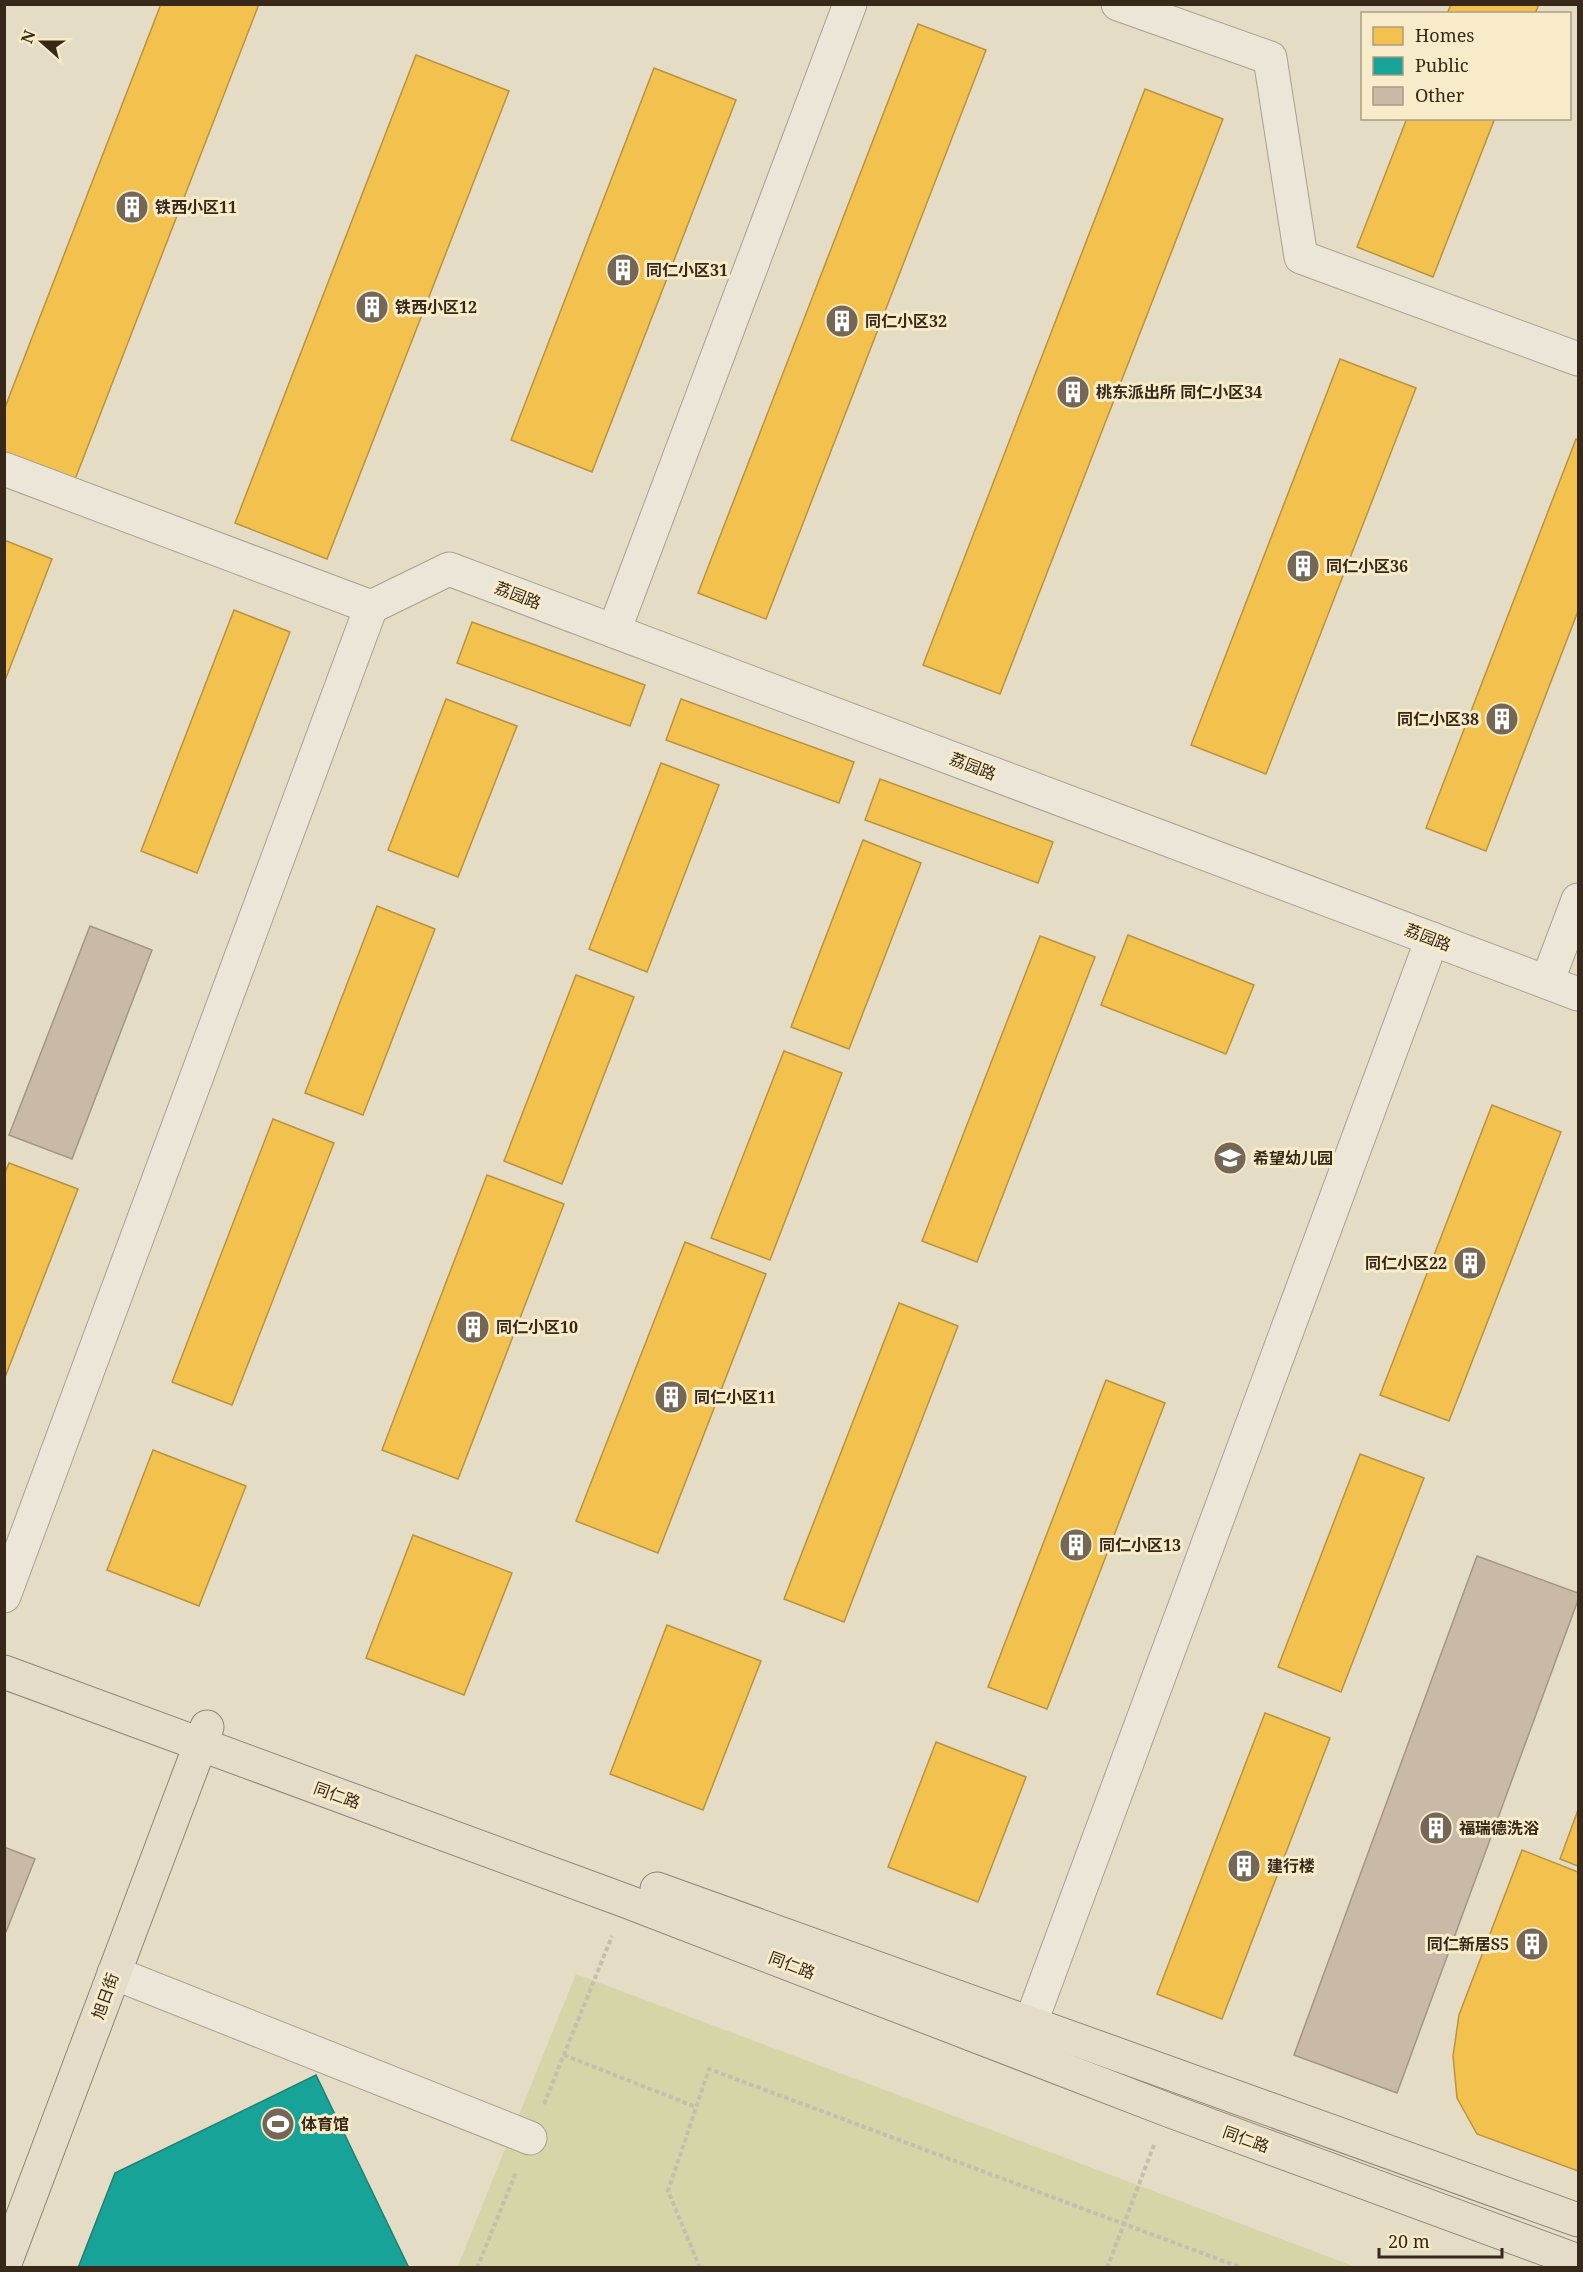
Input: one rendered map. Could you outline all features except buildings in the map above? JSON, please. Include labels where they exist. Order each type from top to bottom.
[{"type":"main road","name":"同仁路","points":[[4,1650],[203,1736],[626,1902],[1025,2038],[1578,2220]]},
{"type":"main road","name":"同仁路","points":[[4,1672],[203,1736],[1025,2038],[1168,2110],[1578,2261]]},
{"type":"main road","name":"旭日街","points":[[4,2266],[203,1736]]},
{"type":"street","points":[[614,631],[850,4]]},
{"type":"street","points":[[1118,4],[1270,58],[1301,257],[1578,359]]},
{"type":"street","points":[[4,469],[371,607],[4,1596]]},
{"type":"street","name":"荔园路","points":[[371,607],[449,569],[1578,994]]},
{"type":"street","points":[[1547,982],[1578,900]]},
{"type":"street","points":[[1025,2038],[1432,939]]},
{"type":"street","points":[[114,1973],[530,2138]]},
{"type":"path","points":[[477,2268],[626,1902]]},
{"type":"path","points":[[564,2055],[696,2107]]},
{"type":"path","points":[[700,2268],[668,2191],[709,2069],[1242,2268]]},
{"type":"path","points":[[1107,2268],[1168,2110]]},
{"type":"green space","points":[[576,1974],[1356,2267],[457,2268]]},
{"type":"place","name":"铁西小区11","points":[[132,207]]},
{"type":"place","name":"同仁小区31","points":[[623,270]]},
{"type":"place","name":"铁西小区12","points":[[372,307]]},
{"type":"place","name":"同仁小区32","points":[[842,321]]},
{"type":"place","name":"桃东派出所 同仁小区34","points":[[1073,392]]},
{"type":"place","name":"同仁小区36","points":[[1303,566]]},
{"type":"place","name":"同仁小区38","points":[[1502,719]]},
{"type":"place","name":"希望幼儿园","points":[[1230,1158]]},
{"type":"place","name":"同仁小区22","points":[[1470,1263]]},
{"type":"place","name":"同仁小区10","points":[[473,1327]]},
{"type":"place","name":"同仁小区11","points":[[671,1397]]},
{"type":"place","name":"同仁小区13","points":[[1076,1545]]},
{"type":"place","name":"福瑞德洗浴","points":[[1436,1828]]},
{"type":"place","name":"建行楼","points":[[1244,1866]]},
{"type":"place","name":"同仁新居S5","points":[[1532,1944]]},
{"type":"place","name":"体育馆","points":[[278,2124]]}]
